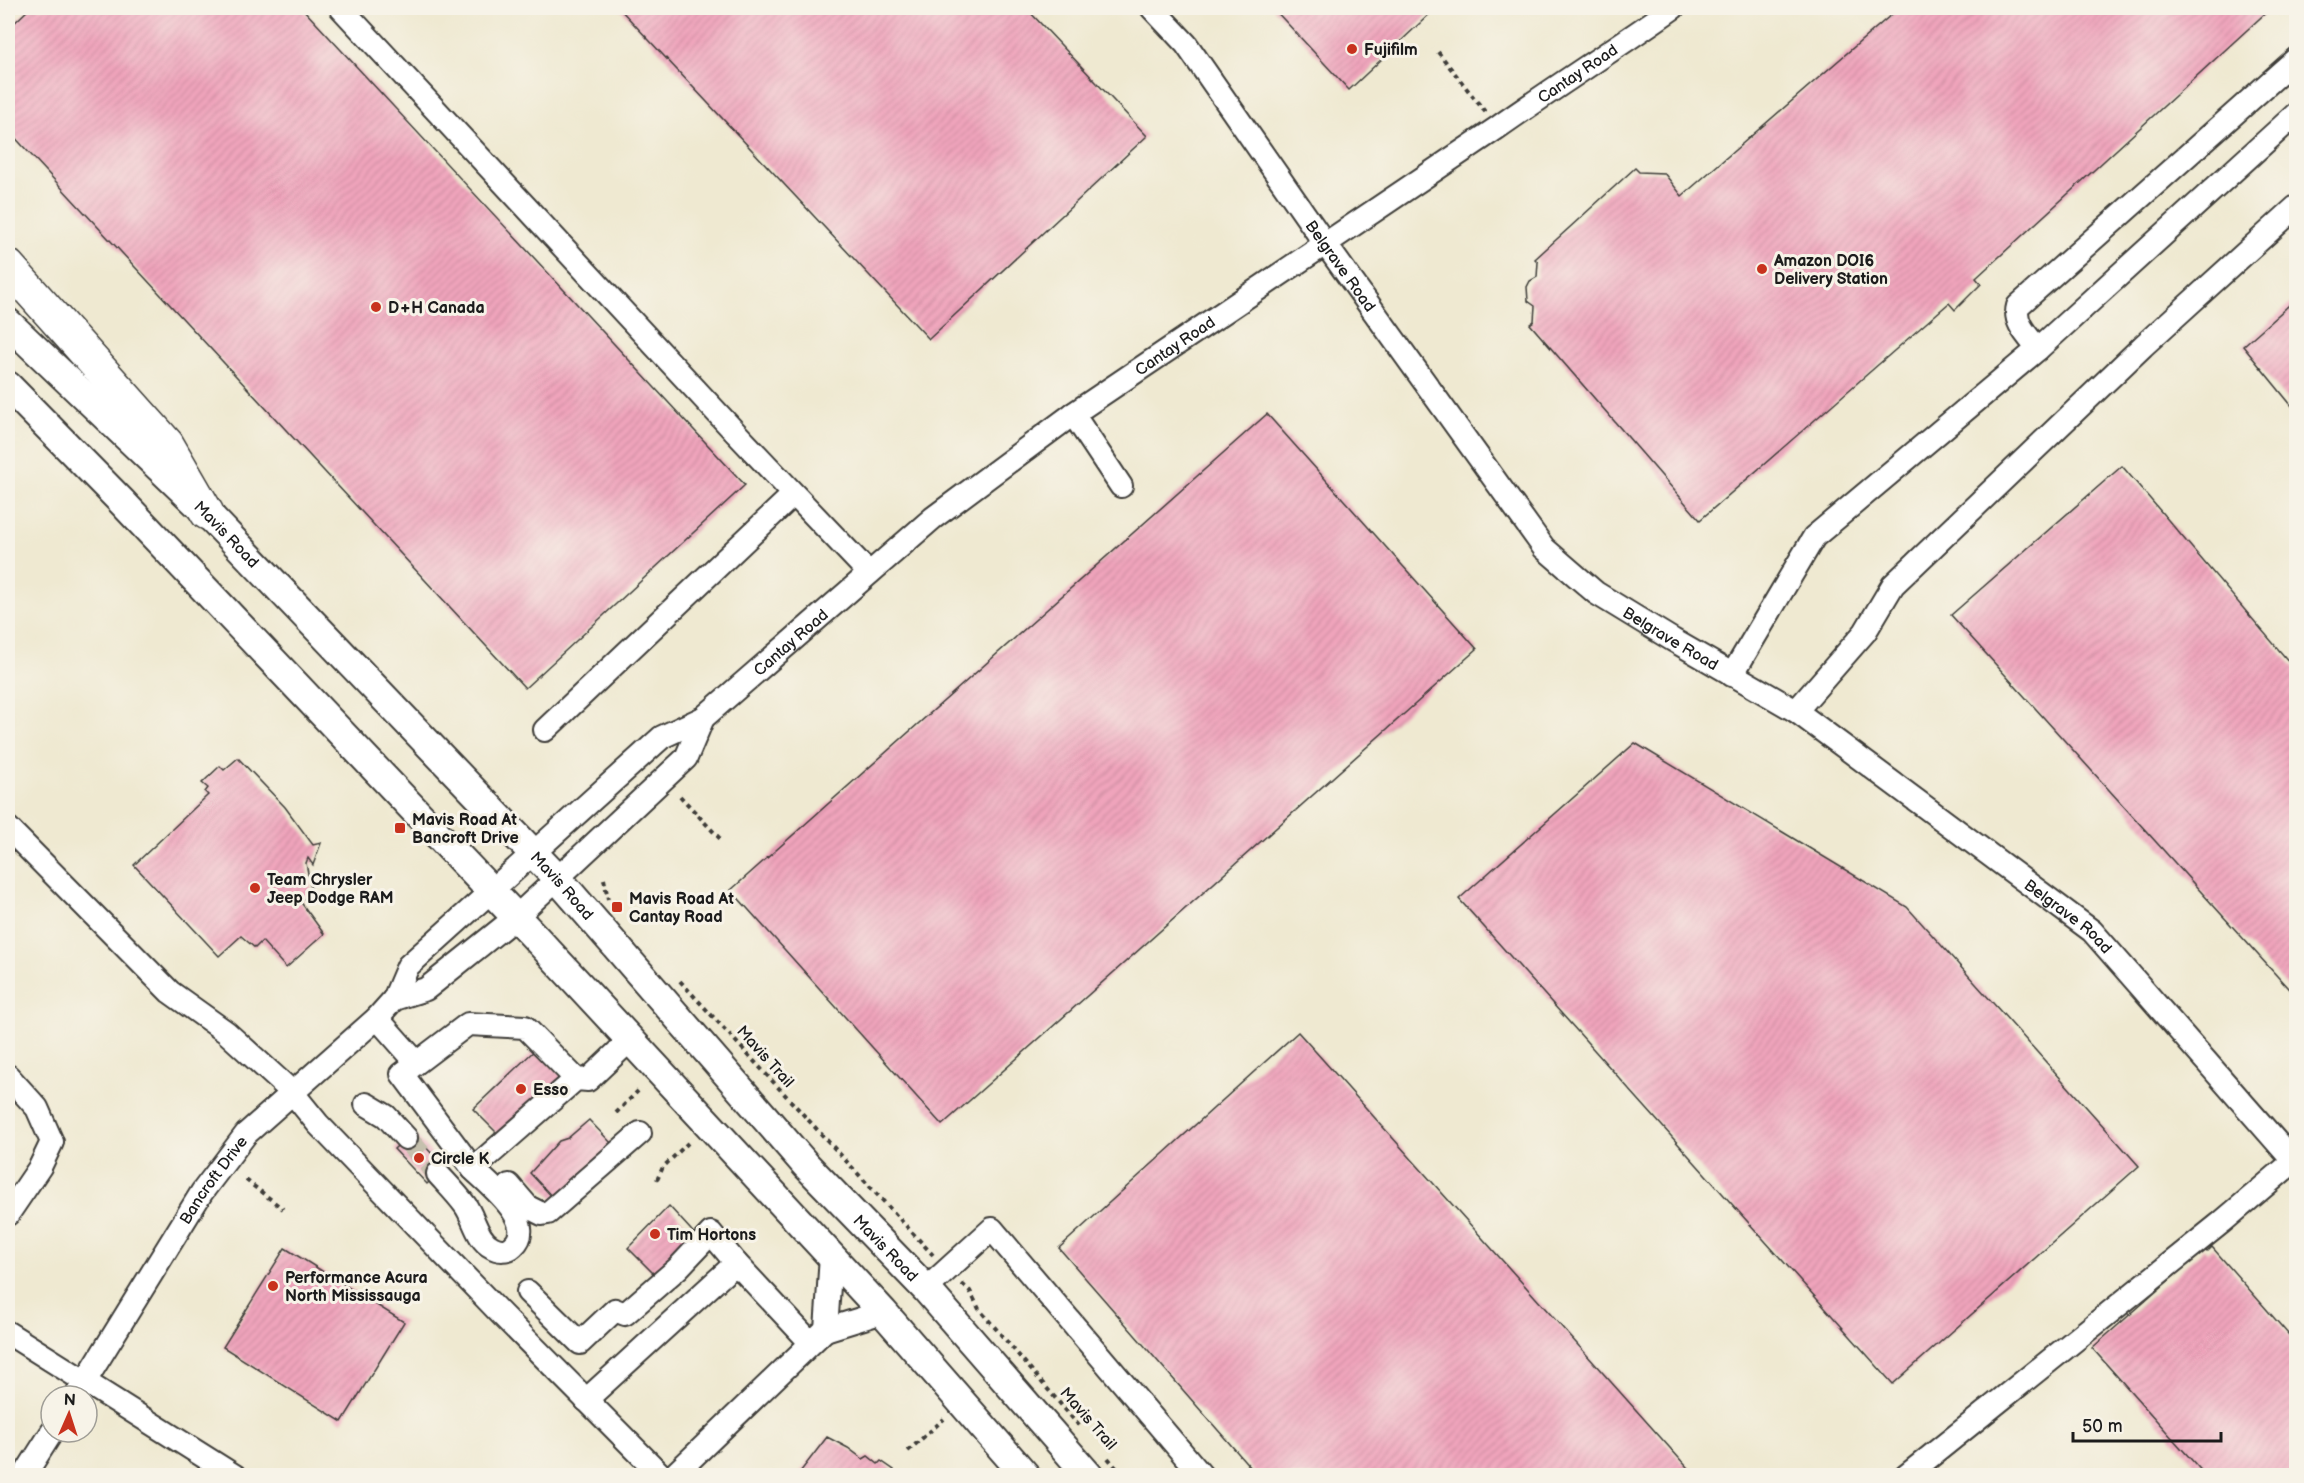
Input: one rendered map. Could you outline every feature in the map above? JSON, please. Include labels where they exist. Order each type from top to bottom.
[{"type":"highway","points":[[8,266],[167,444],[207,513]]},
{"type":"main road","name":"Mavis Road","points":[[8,323],[207,513],[556,877],[806,1165],[926,1289],[1089,1476]]},
{"type":"main road","points":[[8,386],[122,502],[516,917],[883,1312],[1026,1476]]},
{"type":"street","points":[[341,8],[869,573]]},
{"type":"street","name":"Belgrave Road","points":[[1152,8],[1186,44],[1544,548],[1596,593],[1796,711],[2092,931],[2295,1163]]},
{"type":"street","name":"Cantay Road","points":[[491,891],[662,736],[703,718],[933,518],[1073,414],[1673,8]]},
{"type":"street","points":[[2038,349],[2018,321],[2016,313],[2018,306],[2296,59]]},
{"type":"street","points":[[1732,675],[1814,537],[2038,349],[2296,114]]},
{"type":"street","points":[[1796,711],[1865,632],[1893,585],[2143,346],[2296,207]]},
{"type":"street","points":[[1073,414],[1121,486]]},
{"type":"street","points":[[545,730],[794,495]]},
{"type":"street","name":"Cantay Road","points":[[516,917],[556,877],[686,758],[703,718]]},
{"type":"street","points":[[8,828],[170,992],[226,1032],[292,1092],[318,1124],[662,1476]]},
{"type":"street","name":"Bancroft Drive","points":[[84,1384],[202,1192],[246,1134],[377,1018],[394,999],[408,966],[491,891]]},
{"type":"street","points":[[394,999],[426,989],[516,917]]},
{"type":"street","points":[[377,1018],[416,1062]]},
{"type":"street","points":[[438,1174],[467,1207],[477,1230],[490,1247],[503,1250],[513,1247],[518,1238],[520,1222],[512,1208],[480,1163],[402,1074],[468,1024],[525,1028],[576,1080]]},
{"type":"street","points":[[480,1163],[576,1080],[588,1080],[630,1040]]},
{"type":"street","points":[[8,1076],[37,1108],[52,1142],[40,1167],[8,1214]]},
{"type":"street","points":[[366,1104],[386,1116],[406,1138]]},
{"type":"street","points":[[480,1163],[528,1207],[542,1214],[548,1213],[640,1133]]},
{"type":"street","points":[[1906,1476],[2295,1163]]},
{"type":"street","points":[[926,1289],[992,1229],[1202,1476]]},
{"type":"street","points":[[528,1292],[579,1343],[615,1310],[625,1314],[678,1268],[711,1233],[736,1263],[818,1336]]},
{"type":"street","points":[[818,1336],[831,1256]]},
{"type":"street","points":[[586,1400],[736,1263]]},
{"type":"street","points":[[673,1476],[818,1336],[883,1312]]},
{"type":"street","points":[[8,1333],[74,1384]]},
{"type":"street","points":[[99,1399],[235,1476]]},
{"type":"street","points":[[24,1476],[44,1444]]},
{"type":"path","points":[[1438,52],[1497,128]]},
{"type":"path","points":[[680,796],[723,842]]},
{"type":"path","points":[[604,879],[608,902]]},
{"type":"path","name":"Mavis Trail","points":[[672,972],[922,1244]]},
{"type":"path","points":[[616,1113],[638,1091]]},
{"type":"path","points":[[657,1180],[663,1167],[688,1143]]},
{"type":"path","points":[[246,1180],[283,1209]]},
{"type":"path","name":"Mavis Trail","points":[[970,1291],[979,1309],[1085,1432]]},
{"type":"path","points":[[908,1451],[944,1419]]},
{"type":"path","name":"Mavis Trail","points":[[1100,1449],[1123,1476]]},
{"type":"building","name":"D+H Canada","points":[[30,8],[302,8],[745,485],[525,688],[8,130],[8,29]]},
{"type":"building","points":[[619,8],[1026,8],[1147,136],[929,339]]},
{"type":"building","name":"Fujifilm","points":[[1273,8],[1436,8],[1349,90]]},
{"type":"building","name":"Amazon DOI6 Delivery Station","points":[[1899,8],[2271,8],[1976,278],[1981,284],[1955,310],[1949,303],[1700,520],[1530,324],[1534,321],[1535,306],[1528,301],[1527,287],[1530,281],[1537,277],[1538,262],[1535,259],[1635,168],[1639,172],[1664,173],[1682,196]]},
{"type":"building","points":[[2296,299],[2296,411],[2243,346]]},
{"type":"building","points":[[1267,414],[1477,649],[942,1125],[731,890]]},
{"type":"building","points":[[2122,466],[2296,670],[2296,997],[1951,615]]},
{"type":"building","points":[[1635,743],[1907,907],[2139,1166],[1893,1384],[1459,899]]},
{"type":"building","points":[[238,758],[285,807],[313,845],[321,843],[313,865],[308,858],[306,863],[312,894],[300,901],[324,934],[286,968],[262,941],[255,948],[241,936],[219,956],[134,865],[208,795],[205,792],[208,788],[202,783],[220,766],[224,770]]},
{"type":"building","points":[[1298,1032],[1695,1476],[1258,1476],[1059,1248]]},
{"type":"building","points":[[536,1049],[564,1078],[502,1138],[473,1109]]},
{"type":"building","name":"Circle K","points":[[589,1120],[614,1146],[556,1201],[530,1173],[559,1141],[568,1138]]},
{"type":"building","name":"Circle K","points":[[412,1132],[444,1167],[427,1184],[394,1149]]},
{"type":"building","points":[[669,1206],[701,1241],[660,1280],[628,1248]]},
{"type":"building","points":[[2212,1247],[2296,1343],[2296,1476],[2206,1476],[2092,1348],[2203,1248],[2207,1252]]},
{"type":"building","points":[[285,1248],[404,1322],[342,1422],[223,1347]]},
{"type":"building","points":[[827,1437],[863,1459],[868,1456],[878,1464],[881,1461],[894,1470],[889,1476],[797,1476]]},
{"type":"tunnel","points":[[406,1138],[438,1174]]},
{"type":"place","name":"Fujifilm","points":[[1352,49]]},
{"type":"place","name":"Amazon DOI6 Delivery Station","points":[[1762,269]]},
{"type":"place","name":"D+H Canada","points":[[376,307]]},
{"type":"place","name":"Mavis Road At Bancroft Drive","points":[[400,828]]},
{"type":"place","name":"Team Chrysler Jeep Dodge RAM","points":[[255,888]]},
{"type":"place","name":"Mavis Road At Cantay Road","points":[[617,907]]},
{"type":"place","name":"Esso","points":[[521,1089]]},
{"type":"place","name":"Circle K","points":[[419,1158]]},
{"type":"place","name":"Tim Hortons","points":[[655,1234]]},
{"type":"place","name":"Performance Acura North Mississauga","points":[[273,1286]]}]
